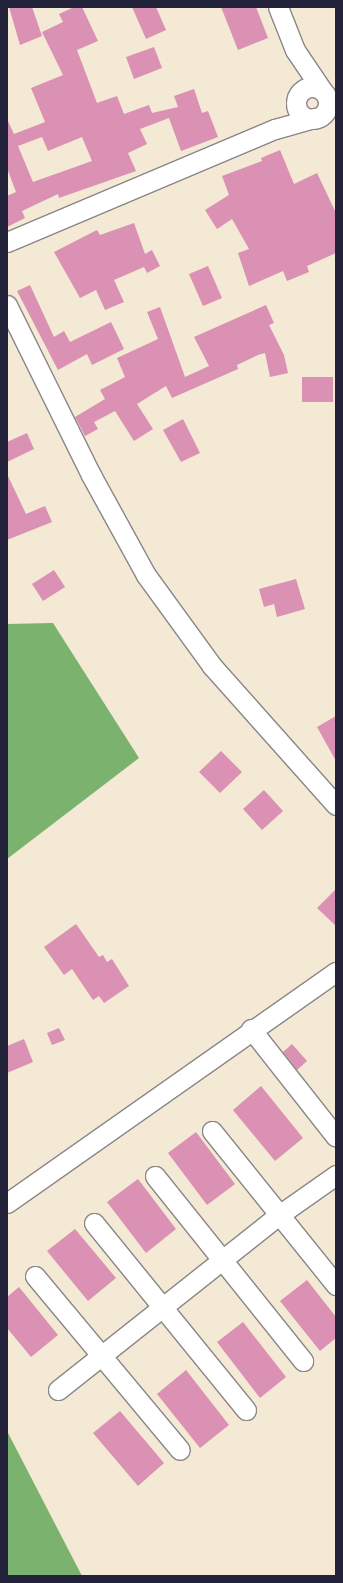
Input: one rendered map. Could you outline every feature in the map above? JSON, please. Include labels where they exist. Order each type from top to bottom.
[{"type":"street","points":[[278,7],[295,50],[327,95],[327,106],[323,117]]},
{"type":"street","points":[[295,50],[299,112],[323,117]]},
{"type":"street","points":[[261,135],[287,114],[298,95],[308,87],[327,95]]},
{"type":"street","points":[[7,242],[261,135],[323,117]]},
{"type":"street","points":[[7,305],[91,474],[146,575],[212,666],[336,805]]},
{"type":"street","points":[[7,1203],[251,1029],[336,972]]},
{"type":"street","points":[[251,1029],[336,1137]]},
{"type":"street","points":[[212,1131],[336,1286]]},
{"type":"street","points":[[58,1390],[101,1354],[279,1215],[336,1175]]},
{"type":"street","points":[[155,1176],[303,1361]]},
{"type":"street","points":[[94,1223],[246,1410]]},
{"type":"street","points":[[35,1276],[180,1450]]},
{"type":"green space","points":[[53,623],[139,758],[7,859],[7,624]]},
{"type":"green space","points":[[7,1431],[82,1576],[7,1576]]},
{"type":"building","points":[[9,7],[32,7],[42,36],[20,45]]},
{"type":"building","points":[[74,7],[82,7],[98,41],[77,50],[97,103],[117,96],[124,114],[149,105],[152,113],[178,107],[174,96],[194,89],[202,113],[208,111],[218,137],[181,151],[169,118],[140,129],[147,144],[128,153],[136,171],[59,198],[58,194],[22,211],[25,218],[7,227],[7,196],[16,192],[7,168],[7,119],[14,134],[45,122],[31,88],[63,75],[42,32],[63,22],[59,14]],"holes":[[[42,137],[48,151],[82,137],[92,161],[33,182],[18,146]]]},
{"type":"building","points":[[132,7],[156,7],[166,30],[146,39]]},
{"type":"building","points":[[221,7],[256,7],[268,38],[238,50]]},
{"type":"building","points":[[154,47],[162,68],[134,79],[126,57]]},
{"type":"building","points":[[280,150],[294,184],[317,173],[336,213],[336,253],[307,266],[309,272],[287,281],[283,271],[249,286],[238,253],[249,249],[232,219],[217,229],[205,210],[229,195],[222,176],[262,161],[261,158]]},
{"type":"building","points":[[134,223],[145,254],[152,250],[160,266],[147,273],[144,267],[114,280],[124,302],[105,310],[96,290],[80,298],[54,252],[97,230],[100,235]]},
{"type":"building","points":[[208,266],[222,298],[203,306],[189,274]]},
{"type":"building","points":[[30,285],[54,337],[64,331],[70,342],[111,322],[124,349],[92,365],[87,354],[58,370],[17,291]]},
{"type":"building","points":[[266,305],[274,323],[269,325],[284,355],[288,373],[270,377],[265,353],[258,355],[237,365],[238,369],[172,398],[166,386],[137,404],[153,429],[134,441],[115,411],[94,422],[98,429],[85,436],[75,417],[105,399],[100,390],[125,377],[117,358],[158,339],[147,312],[160,307],[185,377],[209,366],[194,337]]},
{"type":"building","points":[[302,377],[333,377],[333,402],[302,402]]},
{"type":"building","points":[[183,419],[200,453],[181,462],[163,430]]},
{"type":"building","points":[[27,433],[34,449],[7,462],[7,442]]},
{"type":"building","points":[[7,474],[26,514],[45,506],[52,522],[7,540]]},
{"type":"building","points":[[54,570],[65,587],[43,601],[32,584]]},
{"type":"building","points":[[296,579],[305,609],[277,617],[274,604],[264,607],[259,589]]},
{"type":"building","points":[[336,716],[336,761],[317,727]]},
{"type":"building","points":[[221,751],[242,772],[220,793],[199,772]]},
{"type":"building","points":[[264,790],[283,811],[262,830],[243,809]]},
{"type":"building","points":[[336,889],[336,926],[317,908]]},
{"type":"building","points":[[76,924],[99,957],[103,955],[107,962],[112,959],[129,986],[104,1003],[99,996],[93,1000],[72,969],[64,975],[44,947]]},
{"type":"building","points":[[59,1028],[65,1040],[52,1045],[47,1033]]},
{"type":"building","points":[[24,1039],[33,1062],[7,1073],[7,1046]]},
{"type":"building","points":[[292,1044],[307,1061],[297,1070],[283,1052]]},
{"type":"building","points":[[261,1086],[303,1138],[275,1161],[233,1110]]},
{"type":"building","points":[[196,1132],[235,1184],[207,1205],[168,1153]]},
{"type":"building","points":[[138,1179],[176,1229],[146,1253],[107,1202]]},
{"type":"building","points":[[75,1229],[116,1278],[88,1301],[47,1251]]},
{"type":"building","points":[[307,1280],[336,1317],[336,1338],[320,1351],[280,1301]]},
{"type":"building","points":[[19,1287],[58,1335],[31,1357],[7,1328],[7,1297]]},
{"type":"building","points":[[243,1322],[286,1377],[260,1398],[217,1342]]},
{"type":"building","points":[[186,1370],[229,1425],[200,1448],[157,1394]]},
{"type":"building","points":[[120,1411],[164,1463],[138,1486],[93,1433]]}]
